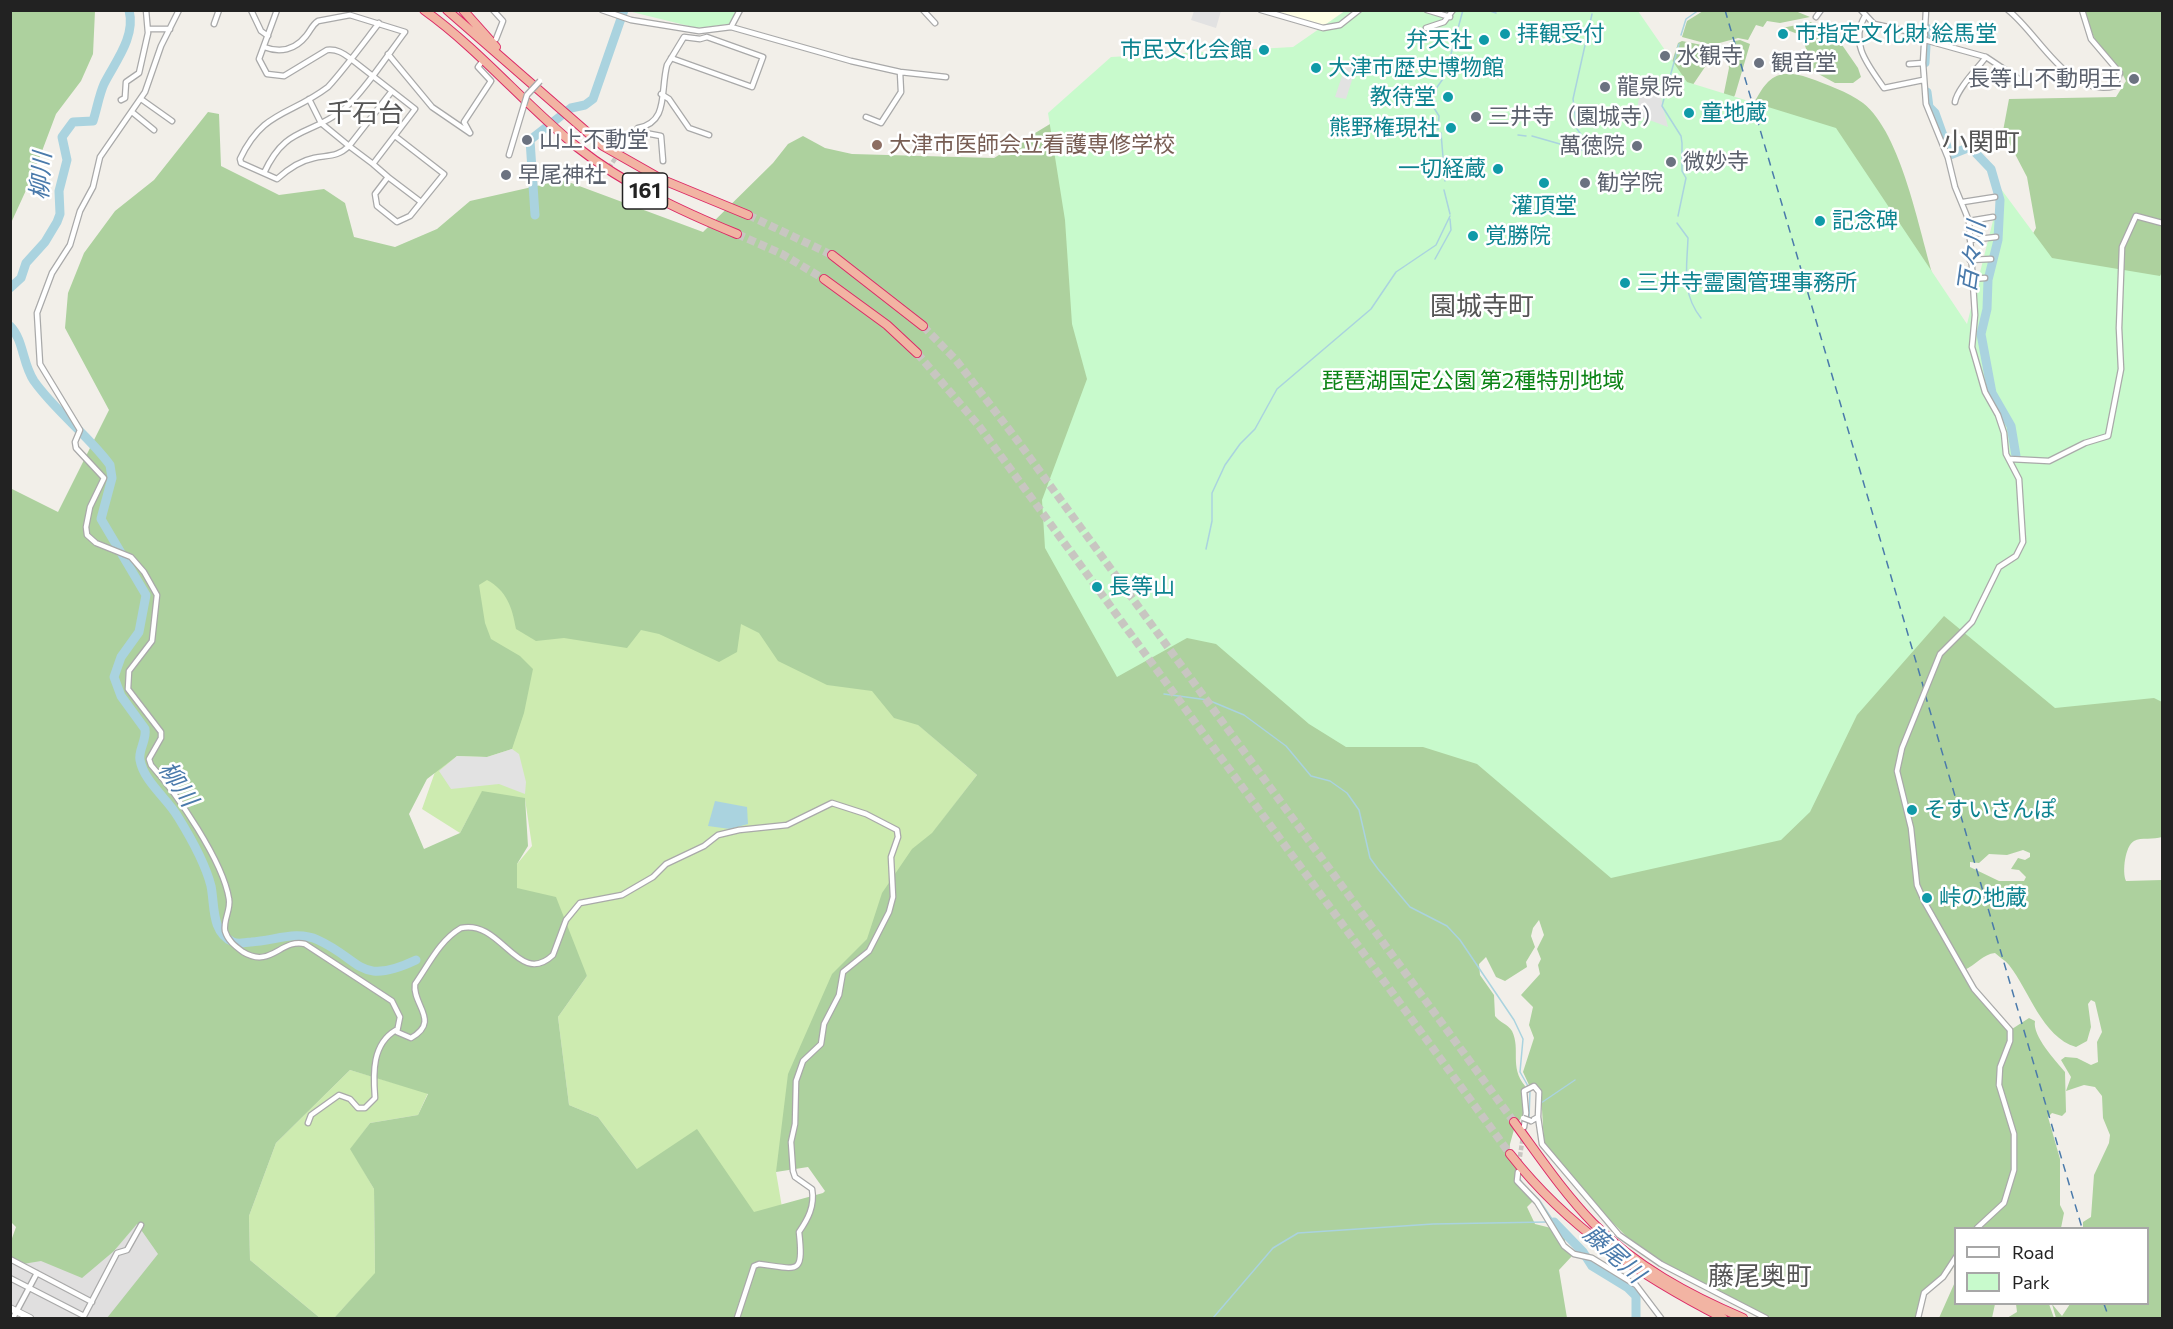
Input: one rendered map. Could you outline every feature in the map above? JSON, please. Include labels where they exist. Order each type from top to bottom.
[{"type":"highway","name":"161","points":[[424,10],[479,55],[543,118],[619,177],[694,216],[737,234]]},
{"type":"highway","name":"161","points":[[447,10],[510,63],[575,124],[634,166],[748,215]]},
{"type":"highway","points":[[463,10],[510,63]]},
{"type":"highway","points":[[832,255],[923,326]]},
{"type":"highway","points":[[824,279],[871,312],[917,352]]},
{"type":"highway","points":[[1514,1122],[1566,1192],[1616,1243],[1675,1285],[1743,1318]]},
{"type":"highway","points":[[1510,1154],[1533,1183],[1588,1235],[1651,1280],[1723,1318]]},
{"type":"street","points":[[121,99],[125,98],[126,82],[139,73],[148,29],[146,10]]},
{"type":"street","points":[[179,10],[141,99],[100,157],[93,187],[80,211],[70,245],[52,273],[37,313],[39,364],[81,430],[75,442],[76,448],[104,478],[90,507],[86,527],[87,535],[96,543],[131,557],[156,591],[152,641],[129,671],[128,689],[161,732],[161,738],[149,759],[151,765],[186,812],[216,865],[228,896],[224,926],[226,936],[234,946],[251,956],[266,957],[292,944],[305,944],[392,1001],[400,1017],[396,1030],[385,1037],[381,1046],[373,1072],[375,1098],[365,1108],[358,1108],[350,1099],[339,1095],[311,1114],[308,1123]]},
{"type":"street","points":[[214,24],[219,10]]},
{"type":"street","points":[[251,10],[261,32],[268,36]]},
{"type":"street","points":[[278,10],[259,59],[265,73],[273,77],[284,75],[327,50],[337,50],[415,109],[373,164]]},
{"type":"street","points":[[493,10],[503,21],[496,39]]},
{"type":"street","points":[[602,10],[661,26],[711,31],[718,27],[731,27],[763,38],[900,72],[946,77]]},
{"type":"street","points":[[923,10],[935,23]]},
{"type":"street","points":[[1261,10],[1323,28],[1340,25],[1359,10]]},
{"type":"street","points":[[1427,10],[1450,17]]},
{"type":"street","points":[[1426,28],[1436,27],[1450,17],[1453,10]]},
{"type":"street","points":[[1816,17],[1821,10]]},
{"type":"street","points":[[1861,10],[1865,16],[1881,26],[1986,57],[2019,79]]},
{"type":"street","points":[[1926,10],[1923,80],[1928,111],[1969,221],[1975,315],[1972,347],[1985,392],[1998,415],[2004,433],[2005,449],[2019,479],[2021,548],[2016,556],[1999,567],[1972,622],[1940,654],[1902,748],[1897,771],[1911,828],[1917,885],[1974,989],[2010,1030],[2010,1041],[2000,1067],[1999,1085],[2014,1134],[2014,1170],[2004,1203],[1978,1227]]},
{"type":"street","points":[[2008,10],[2023,23],[2063,71],[2083,82],[2115,86],[2120,73],[2091,39],[2082,10]]},
{"type":"street","points":[[731,27],[740,11]]},
{"type":"street","points":[[264,47],[280,52],[303,39],[315,22],[350,15],[405,32],[346,107],[282,143],[273,153],[264,173]]},
{"type":"street","points":[[1865,16],[1857,40],[1863,55],[1884,88],[1923,80]]},
{"type":"street","points":[[379,23],[328,87],[268,121],[247,143],[240,159],[241,163],[277,179],[295,165],[313,158],[334,156],[349,146],[392,91]]},
{"type":"street","points":[[148,29],[170,29]]},
{"type":"street","points":[[710,38],[711,31]]},
{"type":"street","points":[[622,149],[638,128],[648,126],[659,117],[661,94],[671,58],[684,37],[710,38],[763,57],[752,87],[671,58]]},
{"type":"street","points":[[388,54],[432,107],[470,133],[464,122],[491,81],[478,68],[480,63]]},
{"type":"street","points":[[1955,102],[1958,89],[1970,79],[1986,57]]},
{"type":"street","points":[[1910,64],[1923,63]]},
{"type":"street","points":[[866,117],[881,123],[901,92],[900,72]]},
{"type":"street","points":[[509,155],[527,95],[540,81]]},
{"type":"street","points":[[661,94],[669,99],[689,128],[709,135]]},
{"type":"street","points":[[141,99],[172,121]]},
{"type":"street","points":[[309,99],[321,123],[421,202]]},
{"type":"street","points":[[132,112],[154,130]]},
{"type":"street","points":[[638,128],[640,132],[661,136],[663,161]]},
{"type":"street","points":[[388,177],[375,194],[377,207],[398,222],[410,216],[444,174],[395,136]]},
{"type":"street","points":[[1963,202],[1995,197]]},
{"type":"street","points":[[2010,459],[2049,461],[2085,443],[2108,436],[2121,369],[2119,328],[2124,239],[2133,226],[2136,216],[2163,223]]},
{"type":"street","points":[[1969,221],[1993,217]]},
{"type":"street","points":[[1970,240],[1996,237]]},
{"type":"street","points":[[1971,260],[1991,259]]},
{"type":"street","points":[[1972,279],[1985,278]]},
{"type":"street","points":[[396,1030],[398,1034],[409,1038],[422,1030],[424,1018],[414,986],[434,960],[442,942],[462,928],[475,928],[492,933],[522,962],[544,962],[556,950],[566,920],[580,903],[622,895],[653,877],[666,864],[704,846],[718,835],[739,830],[788,825],[832,803],[866,814],[897,830],[898,837],[891,857],[893,897],[889,912],[868,951],[843,972],[839,995],[824,1024],[821,1044],[803,1061],[797,1075],[795,1124],[791,1142],[793,1171],[795,1178],[812,1190],[813,1199],[809,1217],[799,1232],[802,1257],[797,1265],[788,1268],[776,1268],[763,1264],[754,1266],[737,1318]]},
{"type":"street","points":[[1524,1127],[1526,1106],[1523,1095],[1530,1086],[1537,1087],[1542,1144],[1619,1235],[1661,1264],[1766,1318]]},
{"type":"street","points":[[1523,1118],[1531,1120],[1538,1117]]},
{"type":"street","points":[[1518,1172],[1517,1182],[1537,1202],[1564,1246],[1581,1256],[1588,1256],[1636,1285],[1661,1318]]},
{"type":"street","points":[[10,1278],[83,1317],[117,1253],[127,1250],[141,1225]]},
{"type":"street","points":[[10,1259],[92,1302]]},
{"type":"street","points":[[1918,1318],[1924,1293],[1943,1277],[1954,1260]]},
{"type":"street","points":[[30,1318],[14,1313],[37,1274]]},
{"type":"shaded area","points":[[1194,11],[1221,11],[1216,28],[1191,20]]},
{"type":"shaded area","points":[[1271,11],[1344,11],[1325,25]]},
{"type":"shaded area","points":[[1347,61],[1357,64],[1346,99],[1335,97]]},
{"type":"shaded area","points":[[1659,90],[1668,127],[1636,115],[1640,92]]},
{"type":"shaded area","points":[[512,749],[519,754],[526,782],[525,794],[499,784],[451,789],[439,771],[457,756],[487,757]]},
{"type":"shaded area","points":[[137,1223],[162,1255],[111,1318],[11,1318],[10,1255],[114,1251]]},
{"type":"green space","points":[[11,10],[95,11],[93,54],[81,81],[56,114],[33,175],[11,223]]},
{"type":"green space","points":[[1793,10],[1810,17],[1780,23],[1767,21],[1763,27],[1756,25],[1748,40],[1738,38],[1712,45],[1682,37],[1687,21],[1703,11]]},
{"type":"green space","points":[[628,11],[737,11],[729,24],[697,28]]},
{"type":"green space","name":"琵琶湖国定公園 第2種特別地域","points":[[1345,11],[1638,11],[1687,82],[1836,128],[1967,324],[2001,189],[2052,258],[2160,276],[2162,272],[2162,702],[2154,698],[2055,708],[1944,616],[1857,715],[1810,812],[1781,840],[1611,878],[1477,764],[1423,747],[1346,747],[1309,724],[1216,644],[1187,638],[1117,677],[1045,548],[1042,500],[1087,379],[1072,324],[1065,220],[1048,113],[1111,57],[1293,47]]},
{"type":"green space","points":[[2085,11],[2162,11],[2162,837],[2134,841],[2126,853],[2124,872],[2126,881],[2162,880],[2162,1318],[2056,1318],[2052,1305],[2062,1316],[2069,1305],[2149,1305],[2149,1227],[2083,1227],[2083,1222],[2091,1217],[2094,1175],[2109,1143],[2110,1135],[2103,1118],[2102,1096],[2095,1087],[2084,1085],[2066,1091],[2071,1077],[2061,1060],[2065,1057],[2077,1058],[2091,1065],[2098,1062],[2097,1042],[2102,1032],[2095,1002],[2091,1000],[2088,1004],[2091,1027],[2087,1041],[2076,1047],[2064,1042],[2045,1023],[2009,965],[1995,953],[1987,955],[1964,970],[1976,989],[2012,1029],[2029,1018],[2035,1021],[2037,1034],[2041,1041],[2065,1072],[2066,1112],[2062,1116],[2052,1113],[2048,1117],[2060,1159],[2060,1205],[2064,1213],[2061,1227],[1954,1227],[1954,1266],[1950,1273],[1928,1289],[1919,1318],[1772,1318],[1701,1285],[1638,1248],[1586,1196],[1544,1145],[1541,1091],[1535,1084],[1529,1085],[1523,1072],[1534,1038],[1529,1025],[1533,1007],[1521,995],[1540,974],[1538,965],[1541,959],[1537,949],[1544,935],[1539,920],[1533,928],[1531,936],[1535,947],[1526,962],[1527,967],[1505,981],[1496,977],[1486,957],[1479,964],[1480,975],[1494,995],[1495,1016],[1512,1031],[1516,1045],[1517,1072],[1525,1086],[1523,1098],[1526,1112],[1515,1126],[1509,1155],[1517,1168],[1518,1186],[1533,1201],[1527,1207],[1535,1224],[1559,1230],[1565,1235],[1565,1248],[1572,1256],[1559,1270],[1567,1318],[334,1318],[375,1273],[374,1189],[350,1149],[370,1123],[418,1115],[428,1094],[350,1070],[276,1143],[249,1216],[250,1260],[320,1318],[107,1318],[158,1254],[137,1224],[114,1251],[82,1278],[41,1261],[23,1264],[11,1257],[11,1241],[16,1227],[10,1221],[10,488],[58,512],[109,410],[65,328],[68,293],[84,253],[115,211],[154,180],[208,112],[219,114],[221,166],[279,195],[324,189],[345,203],[354,237],[395,247],[437,229],[470,201],[563,180],[703,232],[773,163],[788,144],[803,136],[825,148],[852,154],[994,158],[1101,93],[1753,105],[1763,88],[1774,77],[1798,75],[1851,95],[1877,117],[1899,160],[1908,185],[1936,286],[1955,334],[1992,308],[2036,228],[2027,177],[2003,131],[2009,99],[2116,97],[2126,81],[2121,71],[2097,43]],"holes":[[[487,580],[494,584],[508,600],[516,629],[536,641],[564,638],[627,648],[641,630],[659,634],[719,662],[737,652],[741,624],[759,633],[778,661],[827,685],[872,691],[894,718],[918,725],[977,775],[932,833],[912,849],[882,893],[867,939],[832,974],[788,1074],[776,1172],[808,1167],[825,1191],[823,1193],[754,1212],[697,1129],[637,1169],[598,1117],[569,1105],[558,1017],[587,976],[556,897],[517,888],[517,864],[528,846],[525,798],[482,791],[460,833],[424,849],[409,814],[427,779],[457,756],[487,757],[512,749],[524,713],[533,669],[520,656],[491,639],[485,623],[479,585]],[[2023,850],[2030,853],[2030,857],[2025,860],[2018,858],[2011,869],[2019,870],[2026,877],[2024,881],[1999,881],[1970,867],[1970,862],[1979,863],[1989,854],[2007,855]]]},
{"type":"green space","points":[[1811,22],[1818,30],[1840,42],[1858,68],[1861,77],[1853,83],[1835,83],[1813,71],[1803,36],[1782,28]]},
{"type":"green space","points":[[1740,40],[1750,44],[1735,95],[1717,127],[1729,68],[1727,56],[1736,57],[1739,50],[1730,47],[1729,42]]},
{"type":"green space","points":[[1682,41],[1712,47],[1724,46],[1707,64],[1686,95],[1672,62],[1678,43]]},
{"type":"green space","points":[[492,573],[744,621],[875,688],[977,775],[932,834],[776,1172],[784,1219],[747,1214],[637,1169],[598,1117],[569,1105],[558,1017],[587,976],[517,888],[517,864],[532,846],[525,799],[482,792],[460,833],[422,809],[483,635],[473,580]]},
{"type":"green space","points":[[350,1070],[428,1093],[418,1115],[370,1123],[351,1149],[374,1189],[375,1274],[334,1318],[320,1318],[250,1260],[249,1216],[276,1143]]},
{"type":"green space","points":[[1954,1284],[1954,1305],[1995,1305],[1992,1318],[1939,1318]]},
{"type":"green space","points":[[2016,1305],[2049,1305],[2054,1318],[2007,1318],[2017,1312]]},
{"type":"water","points":[[715,801],[747,807],[748,824],[730,829],[708,826]]},
{"type":"waterway","name":"柳川","points":[[10,288],[21,278],[26,263],[45,242],[57,222],[60,214],[59,191],[67,160],[62,137],[73,122],[93,121],[104,84],[119,58],[130,30],[129,10]]},
{"type":"waterway","points":[[535,215],[530,140],[571,108],[585,105],[593,99],[624,10]]},
{"type":"waterway","points":[[1435,90],[1445,76],[1463,10]]},
{"type":"waterway","points":[[1487,10],[1496,13]]},
{"type":"waterway","points":[[1681,35],[1686,19],[1699,10]]},
{"type":"waterway","points":[[1577,149],[1585,151],[1587,143],[1577,129],[1573,99],[1592,14]]},
{"type":"waterway","name":"百々川","points":[[1925,63],[1927,28]]},
{"type":"waterway","points":[[1678,216],[1686,178],[1682,171],[1681,136],[1662,106],[1679,44]]},
{"type":"waterway","name":"百々川","points":[[1927,92],[1929,107],[1935,113],[1950,155],[1970,147],[1991,169],[2000,200],[1998,240],[1988,280],[1987,309],[1981,334],[1992,393],[2011,426],[2016,456]]},
{"type":"waterway","points":[[1435,102],[1434,108],[1439,116],[1438,130]]},
{"type":"waterway","points":[[1441,133],[1445,181]]},
{"type":"waterway","points":[[1518,135],[1526,136]]},
{"type":"waterway","points":[[1532,136],[1574,148]]},
{"type":"waterway","points":[[1444,190],[1450,214]]},
{"type":"waterway","points":[[1206,549],[1212,521],[1212,493],[1225,465],[1240,444],[1255,429],[1277,389],[1371,309],[1396,272],[1436,245],[1450,216]]},
{"type":"waterway","points":[[1435,259],[1451,230],[1450,219]]},
{"type":"waterway","points":[[1677,223],[1688,238],[1686,270],[1688,290],[1690,299],[1701,318]]},
{"type":"waterway","name":"柳川","points":[[10,326],[18,338],[34,381],[110,465],[112,478],[101,519],[146,595],[139,632],[121,657],[114,677],[121,696],[145,729],[140,752],[142,768],[178,817],[205,868],[211,886],[215,918],[221,932],[226,938],[238,943],[293,936],[310,937],[333,948],[362,968],[372,971],[397,968],[416,960]]},
{"type":"waterway","points":[[1164,694],[1208,700],[1244,715],[1286,746],[1311,776],[1330,781],[1347,793],[1359,810],[1370,858],[1378,869],[1410,907],[1447,926],[1460,940],[1514,1020],[1523,1039],[1520,1072],[1528,1086]]},
{"type":"waterway","points":[[1541,1103],[1575,1080]]},
{"type":"waterway","points":[[1529,1118],[1530,1091]]},
{"type":"waterway","points":[[1520,1179],[1523,1185]]},
{"type":"waterway","points":[[1531,1192],[1554,1222]]},
{"type":"waterway","points":[[1213,1318],[1273,1248],[1298,1233],[1433,1224],[1547,1222]]},
{"type":"waterway","name":"藤尾川","points":[[1554,1222],[1583,1252],[1592,1266],[1628,1288],[1636,1296],[1636,1318]]},
{"type":"ferry route","points":[[1725,10],[1924,689]]},
{"type":"ferry route","points":[[1925,694],[2082,1227]]},
{"type":"ferry route","points":[[2104,1305],[2109,1318]]},
{"type":"tunnel","points":[[605,173],[622,149]]},
{"type":"tunnel","points":[[748,215],[832,255]]},
{"type":"tunnel","points":[[737,234],[782,254],[824,279]]},
{"type":"tunnel","points":[[923,326],[956,360],[1017,440],[1514,1122]]},
{"type":"tunnel","points":[[917,353],[979,426],[1510,1154]]},
{"type":"tunnel","points":[[1519,1163],[1523,1136]]},
{"type":"place","name":"拝観受付","points":[[1505,34]]},
{"type":"place","name":"市指定文化財 絵馬堂","points":[[1783,34]]},
{"type":"place","name":"弁天社","points":[[1484,40]]},
{"type":"place","name":"市民文化会館","points":[[1264,50]]},
{"type":"place","name":"水観寺","points":[[1665,56]]},
{"type":"place","name":"観音堂","points":[[1759,63]]},
{"type":"place","name":"大津市歴史博物館","points":[[1316,68]]},
{"type":"place","name":"長等山不動明王","points":[[2134,79]]},
{"type":"place","name":"龍泉院","points":[[1605,87]]},
{"type":"place","name":"教待堂","points":[[1448,97]]},
{"type":"place","name":"童地蔵","points":[[1689,113]]},
{"type":"place","name":"三井寺（園城寺）","points":[[1476,117]]},
{"type":"place","name":"熊野権現社","points":[[1451,128]]},
{"type":"place","name":"山上不動堂","points":[[527,140]]},
{"type":"place","name":"大津市医師会立看護専修学校","points":[[877,145]]},
{"type":"place","name":"萬徳院","points":[[1637,146]]},
{"type":"place","name":"微妙寺","points":[[1671,162]]},
{"type":"place","name":"一切経蔵","points":[[1498,169]]},
{"type":"place","name":"早尾神社","points":[[506,175]]},
{"type":"place","name":"灌頂堂","points":[[1544,183]]},
{"type":"place","name":"勧学院","points":[[1585,183]]},
{"type":"place","name":"記念碑","points":[[1820,221]]},
{"type":"place","name":"覚勝院","points":[[1473,236]]},
{"type":"place","name":"三井寺霊園管理事務所","points":[[1625,283]]},
{"type":"place","name":"長等山","points":[[1097,587]]},
{"type":"place","name":"そすいさんぽ","points":[[1912,810]]},
{"type":"place","name":"峠の地蔵","points":[[1927,898]]},
{"type":"district","name":"千石台","points":[[365,113]]},
{"type":"district","name":"小関町","points":[[1981,142]]},
{"type":"district","name":"園城寺町","points":[[1482,306]]},
{"type":"district","name":"藤尾奥町","points":[[1760,1276]]}]
